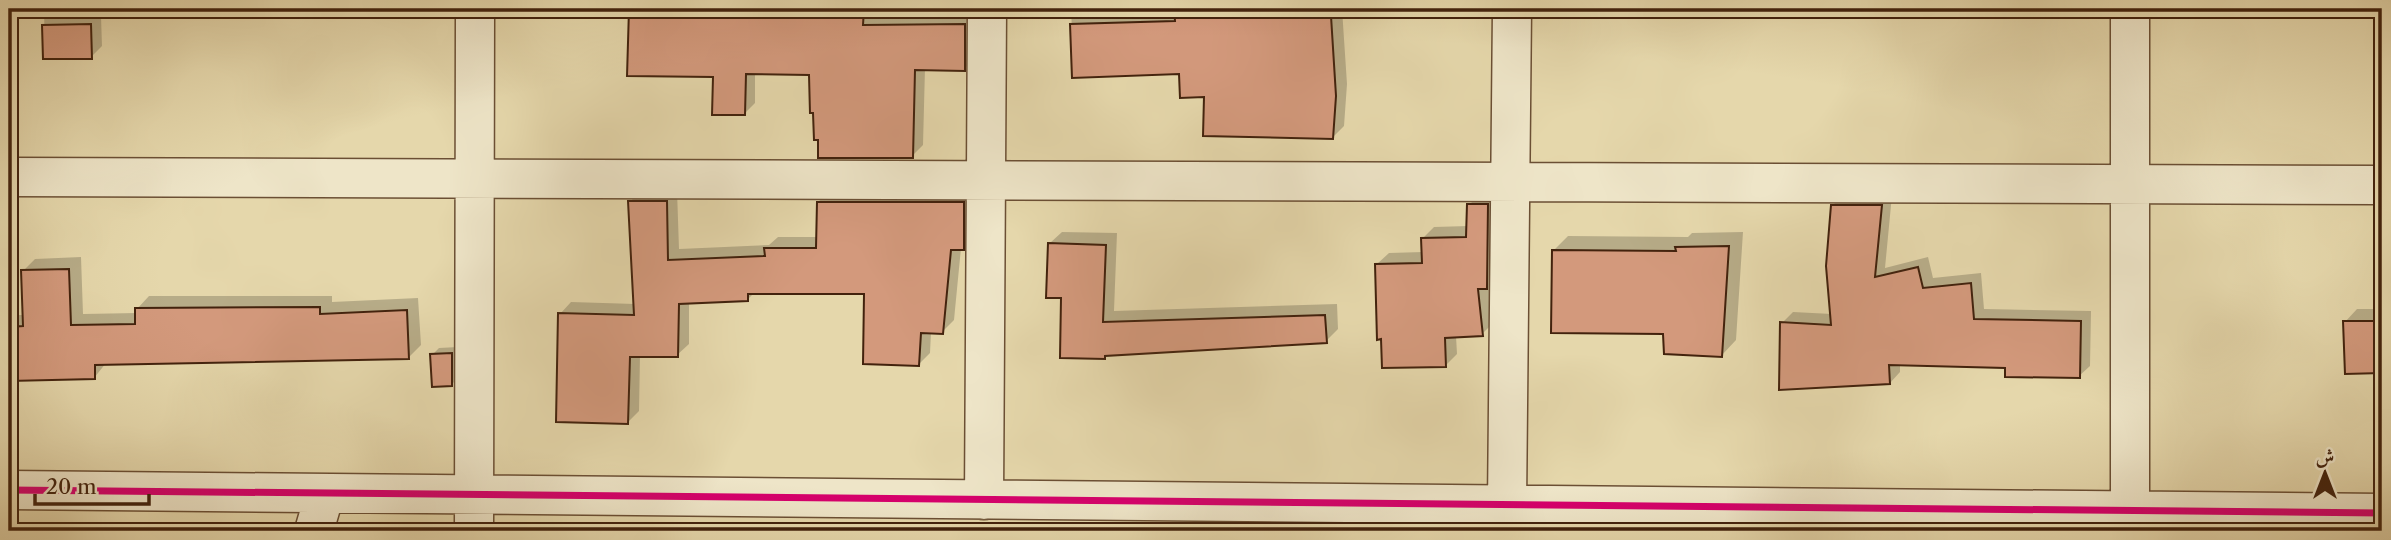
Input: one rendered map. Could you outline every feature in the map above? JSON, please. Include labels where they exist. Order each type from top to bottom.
[{"type":"street","points":[[474,513],[475,9]]},
{"type":"street","points":[[984,500],[987,9]]},
{"type":"street","points":[[1507,505],[1512,9]]},
{"type":"street","points":[[2130,9],[2130,511]]},
{"type":"street","points":[[9,177],[2382,184]]},
{"type":"street","points":[[9,490],[325,493],[474,513],[932,515],[984,500],[1444,518],[1507,505],[1862,520],[2130,511],[2382,513]]},
{"type":"street","points":[[314,531],[325,493]]},
{"type":"building","points":[[629,9],[864,9],[863,25],[965,24],[965,71],[915,70],[913,158],[818,158],[818,140],[814,140],[813,113],[810,113],[809,75],[746,74],[745,115],[712,115],[713,77],[627,76]]},
{"type":"building","points":[[1174,9],[1209,9],[1209,18],[1331,16],[1336,96],[1333,139],[1203,136],[1204,97],[1180,98],[1179,74],[1072,78],[1070,24],[1175,21]]},
{"type":"building","points":[[91,24],[92,59],[43,59],[42,25]]},
{"type":"building","points":[[628,201],[667,201],[668,260],[765,256],[764,248],[816,248],[817,202],[964,202],[964,250],[951,250],[943,334],[921,333],[919,366],[863,364],[864,294],[748,294],[748,301],[679,304],[678,357],[630,357],[628,424],[556,422],[558,313],[634,315]]},
{"type":"building","points":[[1467,204],[1488,204],[1487,289],[1478,289],[1483,336],[1445,338],[1446,367],[1382,368],[1381,339],[1377,340],[1375,264],[1422,263],[1421,238],[1466,237]]},
{"type":"building","points":[[1831,205],[1882,205],[1875,277],[1918,267],[1923,288],[1971,283],[1974,319],[2081,321],[2080,378],[2005,377],[2005,368],[1889,365],[1890,384],[1779,390],[1780,322],[1831,325],[1826,266]]},
{"type":"building","points":[[1048,243],[1106,245],[1103,322],[1325,315],[1327,343],[1105,356],[1105,359],[1060,358],[1061,298],[1046,298]]},
{"type":"building","points":[[1729,246],[1722,357],[1664,354],[1663,334],[1551,333],[1552,250],[1676,251],[1675,247]]},
{"type":"building","points":[[69,269],[71,325],[135,324],[135,308],[320,307],[320,314],[407,310],[409,359],[95,365],[95,379],[9,381],[9,327],[23,326],[21,270]]},
{"type":"building","points":[[2343,321],[2382,321],[2382,373],[2345,374]]},
{"type":"building","points":[[452,353],[452,386],[432,387],[430,354]]},
{"type":"cycle path","points":[[9,490],[2382,513]]}]
